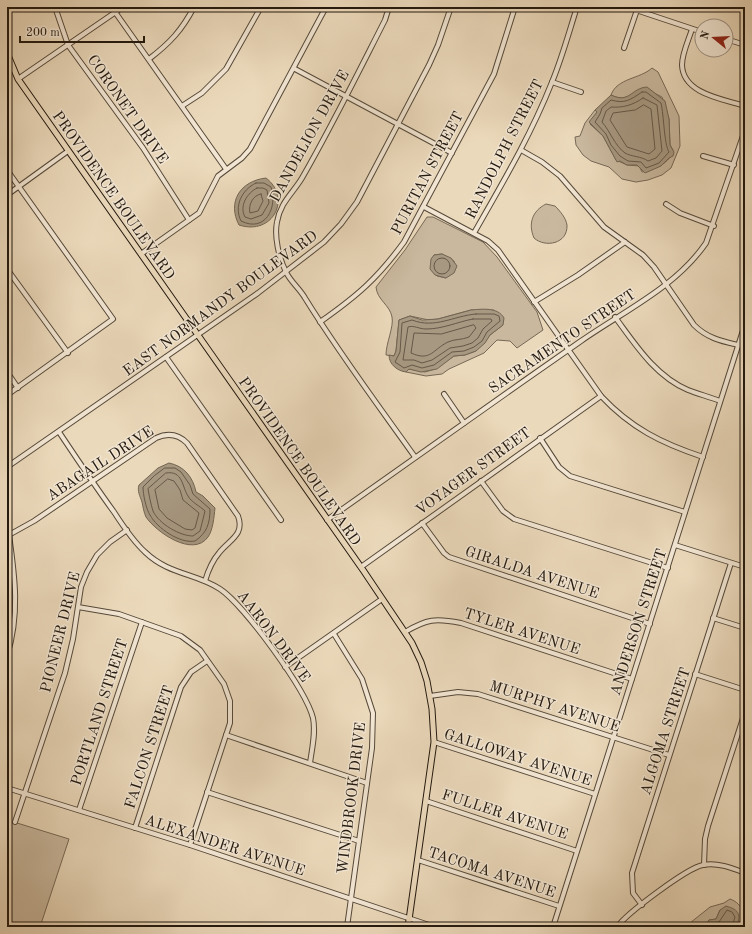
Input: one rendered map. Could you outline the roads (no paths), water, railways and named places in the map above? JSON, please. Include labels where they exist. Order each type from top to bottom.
[{"type":"main road","name":"PROVIDENCE BOULEVARD","points":[[7,53],[18,79],[405,632],[421,662],[430,696],[434,742],[408,927]]},
{"type":"street","name":"CORONET DRIVE","points":[[55,7],[68,45],[143,148],[189,220]]},
{"type":"street","points":[[18,79],[123,7]]},
{"type":"street","points":[[149,59],[166,46],[183,27],[194,7]]},
{"type":"street","points":[[182,106],[202,93],[226,69],[261,7]]},
{"type":"street","points":[[141,254],[198,213],[218,176],[242,158],[250,149],[326,7]]},
{"type":"street","name":"DANDELION DRIVE","points":[[389,7],[385,20],[346,97],[301,179],[281,209],[277,222],[276,234],[286,273],[301,292],[320,322],[415,457]]},
{"type":"street","name":"EAST NORMANDY BOULEVARD","points":[[7,467],[286,273],[324,242],[341,224],[357,202],[399,124],[435,52],[451,7]]},
{"type":"street","name":"PURITAN STREET","points":[[320,322],[358,295],[383,270],[404,242],[494,74],[515,7]]},
{"type":"street","name":"RANDOLPH STREET","points":[[474,233],[521,150],[552,82],[577,7]]},
{"type":"street","points":[[627,7],[692,29],[683,59],[683,71],[688,82],[700,91],[745,106]]},
{"type":"street","points":[[624,48],[637,10]]},
{"type":"street","points":[[115,12],[226,169]]},
{"type":"street","points":[[734,42],[745,45]]},
{"type":"street","points":[[294,69],[452,153]]},
{"type":"street","points":[[552,82],[581,92]]},
{"type":"street","name":"SACRAMENTO STREET","points":[[327,520],[615,317],[666,285],[698,255],[706,243],[714,226],[745,130]]},
{"type":"street","points":[[521,150],[542,162],[560,176],[604,227],[647,259],[700,331],[711,338],[738,345]]},
{"type":"street","points":[[7,195],[68,151]]},
{"type":"street","points":[[703,156],[734,165]]},
{"type":"street","points":[[7,170],[113,319],[7,395]]},
{"type":"street","points":[[666,204],[680,213],[714,226]]},
{"type":"street","points":[[424,207],[488,241],[498,250],[601,396],[617,413],[646,434],[663,443],[703,457]]},
{"type":"street","points":[[534,302],[578,275],[625,242]]},
{"type":"street","points":[[7,269],[68,352]]},
{"type":"street","points":[[615,317],[645,357],[670,380],[687,390],[720,401]]},
{"type":"street","name":"ANDERSON STREET","points":[[553,927],[745,324]]},
{"type":"street","points":[[166,357],[281,520]]},
{"type":"street","points":[[7,372],[18,388]]},
{"type":"street","points":[[444,394],[464,423]]},
{"type":"street","name":"VOYAGER STREET","points":[[360,567],[601,396]]},
{"type":"street","name":"AARON DRIVE","points":[[59,432],[92,481],[144,551],[156,562],[171,570],[205,581],[230,596],[244,612],[285,667],[305,698],[313,719],[315,736],[310,763]]},
{"type":"street","name":"ABAGAIL DRIVE","points":[[8,535],[34,521],[162,435],[173,434],[182,438],[187,443],[234,510],[240,522],[238,535],[220,552],[212,563],[205,581]]},
{"type":"street","points":[[540,438],[559,467],[570,476],[685,512]]},
{"type":"street","points":[[481,481],[503,511],[514,519],[668,568]]},
{"type":"street","name":"GIRALDA AVENUE","points":[[422,523],[444,553],[449,557],[650,624]]},
{"type":"street","name":"PIONEER DRIVE","points":[[15,822],[65,673],[73,639],[83,582],[97,555],[110,542],[127,530]]},
{"type":"street","points":[[7,656],[16,607],[16,582],[8,535]]},
{"type":"street","points":[[675,545],[745,567]]},
{"type":"street","name":"ALGOMA STREET","points":[[642,905],[633,893],[632,873],[731,562]]},
{"type":"street","points":[[285,667],[382,599]]},
{"type":"street","points":[[78,607],[105,610],[181,636],[194,644],[224,684],[230,701],[230,723],[190,845]]},
{"type":"street","points":[[713,618],[745,628]]},
{"type":"street","name":"TYLER AVENUE","points":[[405,632],[422,622],[432,620],[446,620],[461,623],[632,679]]},
{"type":"street","name":"PORTLAND STREET","points":[[79,810],[142,622]]},
{"type":"street","name":"WINDBROOK DRIVE","points":[[334,634],[362,679],[373,713],[374,733],[347,927]]},
{"type":"street","name":"FALCON STREET","points":[[135,828],[181,687],[191,672],[207,661]]},
{"type":"street","points":[[695,674],[745,690]]},
{"type":"street","name":"MURPHY AVENUE","points":[[430,696],[458,692],[478,694],[669,755]]},
{"type":"street","points":[[704,864],[705,839],[708,826],[745,712]]},
{"type":"street","points":[[226,735],[367,783]]},
{"type":"street","name":"GALLOWAY AVENUE","points":[[434,742],[595,794]]},
{"type":"street","name":"ALEXANDER AVENUE","points":[[7,788],[190,845],[435,927]]},
{"type":"street","points":[[208,792],[359,841]]},
{"type":"street","name":"FULLER AVENUE","points":[[426,801],[577,851]]},
{"type":"street","name":"TACOMA AVENUE","points":[[418,860],[560,906]]},
{"type":"street","points":[[617,927],[627,916],[642,905],[691,870],[704,864],[722,866],[745,873]]},
{"type":"water","points":[[647,87],[665,101],[669,119],[670,145],[674,152],[673,156],[661,166],[645,173],[637,165],[627,165],[620,161],[617,162],[603,136],[589,122],[597,112],[595,110],[611,95],[622,98],[627,97],[637,90]]},
{"type":"water","points":[[266,178],[274,186],[278,195],[278,205],[275,213],[269,220],[261,225],[251,227],[239,225],[234,208],[238,194],[249,183]]},
{"type":"water","points":[[442,254],[451,258],[457,266],[454,273],[446,278],[435,275],[430,269],[431,259],[434,255]]},
{"type":"water","points":[[471,310],[494,310],[501,314],[504,318],[503,325],[490,335],[485,343],[476,351],[465,355],[454,356],[437,369],[421,372],[409,369],[406,372],[397,369],[392,365],[389,355],[394,356],[396,351],[399,320],[410,316],[422,320],[438,319]]},
{"type":"water","points":[[169,463],[174,464],[187,473],[193,482],[196,492],[203,496],[215,508],[211,531],[208,537],[201,543],[193,545],[184,544],[175,540],[158,529],[145,515],[138,487],[158,468]]},
{"type":"water","points":[[726,906],[737,911],[739,919],[736,927],[704,927],[709,920],[716,919],[720,910]]}]
